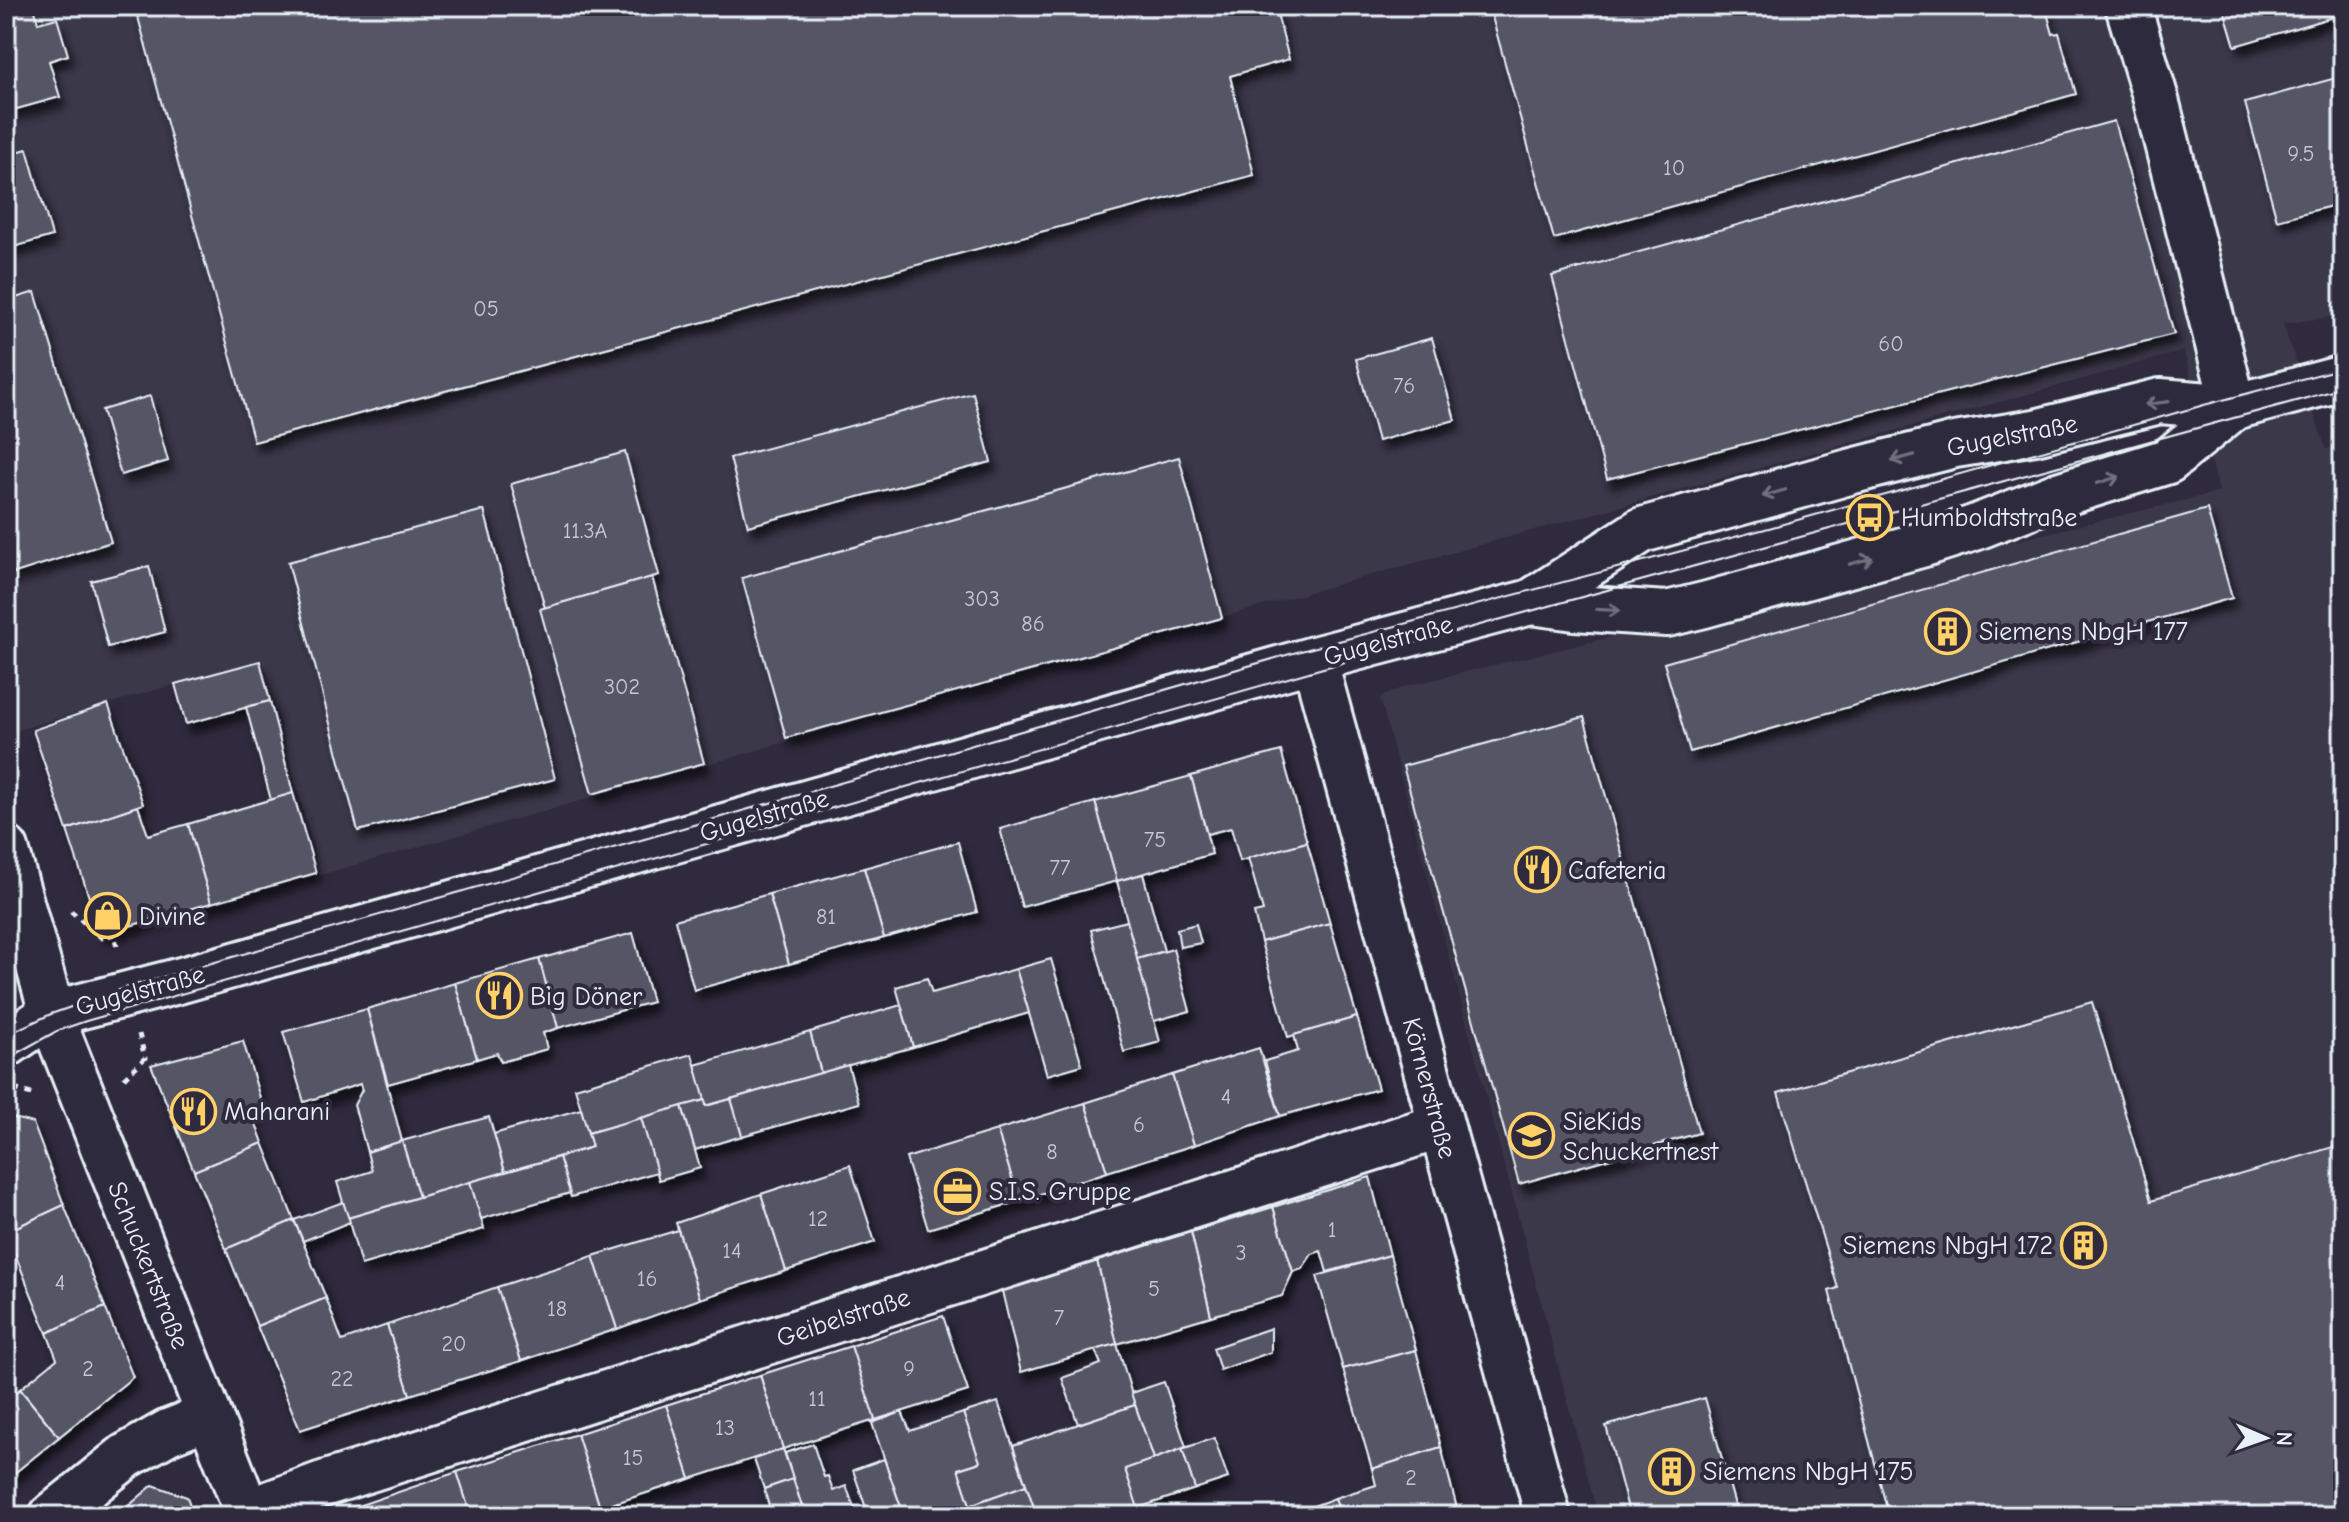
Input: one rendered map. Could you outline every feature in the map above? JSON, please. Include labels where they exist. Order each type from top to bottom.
[{"type":"street","points":[[2128,6],[2159,111],[2234,407]]},
{"type":"street","name":"Gugelstraße","points":[[6,1045],[51,1014],[208,973],[1314,659],[1531,602],[1642,530],[1923,453],[2035,432],[2160,401],[2234,407],[2343,378]]},
{"type":"street","name":"Gugelstraße","points":[[1531,602],[1667,614],[1719,601],[1937,540],[2058,495],[2168,461],[2234,407]]},
{"type":"street","name":"Körnerstraße","points":[[1314,659],[1548,1516]]},
{"type":"street","name":"Schuckertstraße","points":[[6,849],[51,1014],[248,1514]]},
{"type":"street","points":[[6,1009],[51,1014]]},
{"type":"street","name":"Geibelstraße","points":[[248,1514],[354,1474],[1441,1126]]},
{"type":"street","points":[[52,1516],[126,1456],[168,1432],[209,1416]]},
{"type":"shaded area","points":[[6,6],[2343,6],[2343,315],[2283,324],[2326,449],[2343,445],[2343,1516],[1598,1516],[1380,698],[1406,686],[2219,492],[2184,351],[1339,584],[320,875],[262,659],[11,732],[6,716]]},
{"type":"building","points":[[6,6],[34,6],[38,23],[57,18],[68,55],[49,61],[60,97],[6,112]]},
{"type":"building","points":[[135,6],[1275,6],[1289,59],[1230,76],[1254,175],[254,442]]},
{"type":"building","points":[[1489,6],[2045,6],[2053,34],[2059,33],[2076,94],[1554,239]]},
{"type":"building","points":[[2223,6],[2343,6],[2343,14],[2235,46]]},
{"type":"building","points":[[2343,76],[2343,203],[2277,220],[2245,103]]},
{"type":"building","points":[[2114,121],[2174,334],[1607,479],[1552,276]]},
{"type":"building","points":[[27,149],[52,236],[7,249],[6,155]]},
{"type":"building","points":[[35,292],[111,542],[6,576],[6,301]]},
{"type":"building","points":[[1432,338],[1455,420],[1378,441],[1356,359]]},
{"type":"building","points":[[973,393],[991,462],[748,526],[730,458]]},
{"type":"building","points":[[150,396],[168,461],[121,475],[102,410]]},
{"type":"building","points":[[625,452],[659,575],[545,608],[511,484]]},
{"type":"building","points":[[1179,457],[1222,618],[786,738],[742,578]]},
{"type":"building","name":"Siemens NbgH 177","points":[[2207,509],[2232,598],[1690,752],[1664,663]]},
{"type":"building","points":[[484,510],[555,779],[358,831],[288,562]]},
{"type":"building","points":[[149,566],[165,632],[108,647],[91,581]]},
{"type":"building","points":[[652,577],[704,763],[592,794],[540,609]]},
{"type":"building","points":[[260,661],[270,701],[186,724],[175,684]]},
{"type":"building","points":[[270,701],[293,793],[271,800],[246,707]]},
{"type":"building","points":[[108,704],[143,804],[67,830],[33,730]]},
{"type":"building","points":[[1584,717],[1699,1133],[1519,1184],[1403,766]]},
{"type":"building","points":[[1281,751],[1307,842],[1240,861],[1231,828],[1207,834],[1191,776]]},
{"type":"building","points":[[1191,776],[1212,854],[1117,881],[1095,802]]},
{"type":"building","points":[[293,793],[316,873],[211,903],[188,824]]},
{"type":"building","points":[[1095,802],[1117,881],[1022,907],[1000,829]]},
{"type":"building","points":[[138,806],[148,835],[188,824],[211,903],[101,934],[67,830]]},
{"type":"building","points":[[958,842],[977,912],[884,938],[864,868]]},
{"type":"building","points":[[1307,842],[1330,923],[1261,942],[1254,913],[1263,911],[1248,858]]},
{"type":"building","points":[[864,868],[884,938],[789,964],[769,894]]},
{"type":"building","points":[[1143,874],[1164,951],[1137,959],[1117,881]]},
{"type":"building","points":[[769,894],[789,964],[694,990],[675,920]]},
{"type":"building","points":[[1127,921],[1160,1042],[1124,1052],[1091,930]]},
{"type":"building","points":[[1330,923],[1357,1017],[1288,1037],[1261,942]]},
{"type":"building","points":[[1196,924],[1201,943],[1180,947],[1177,929]]},
{"type":"building","points":[[633,933],[652,1002],[558,1028],[539,959]]},
{"type":"building","points":[[1173,949],[1190,1011],[1154,1021],[1137,959]]},
{"type":"building","points":[[539,959],[558,1028],[543,1033],[547,1049],[501,1062],[497,1053],[477,1059],[455,983]]},
{"type":"building","points":[[1051,959],[1082,1065],[1047,1075],[1016,969]]},
{"type":"building","points":[[1016,969],[1029,1013],[913,1047],[896,987],[927,978],[932,993]]},
{"type":"building","points":[[455,983],[477,1059],[388,1084],[367,1009]]},
{"type":"building","name":"Siemens NbgH 172","points":[[2092,1002],[2151,1201],[2343,1144],[2343,1516],[1889,1516],[1829,1291],[1838,1288],[1778,1093]]},
{"type":"building","points":[[901,1005],[913,1047],[821,1073],[810,1032]]},
{"type":"building","points":[[367,1009],[402,1141],[367,1152],[354,1105],[362,1090],[360,1084],[304,1102],[283,1032]]},
{"type":"building","points":[[1357,1017],[1378,1089],[1280,1116],[1265,1061],[1298,1051],[1294,1035]]},
{"type":"building","points":[[810,1032],[821,1073],[706,1106],[695,1065]]},
{"type":"building","points":[[243,1041],[263,1108],[252,1113],[263,1143],[194,1171],[151,1065]]},
{"type":"building","points":[[1259,1048],[1280,1116],[1194,1145],[1172,1075]]},
{"type":"building","points":[[692,1054],[705,1100],[588,1133],[575,1088]]},
{"type":"building","points":[[848,1065],[859,1103],[742,1136],[731,1099]]},
{"type":"building","points":[[1172,1075],[1194,1145],[1107,1172],[1085,1103]]},
{"type":"building","points":[[731,1099],[742,1136],[695,1150],[682,1106],[705,1100],[706,1106]]},
{"type":"building","points":[[1085,1103],[1107,1172],[1019,1201],[997,1130]]},
{"type":"building","points":[[682,1106],[700,1168],[659,1180],[641,1118]]},
{"type":"building","points":[[581,1109],[592,1147],[505,1172],[494,1134]]},
{"type":"building","points":[[6,1116],[33,1123],[64,1205],[6,1232]]},
{"type":"building","points":[[489,1117],[505,1172],[419,1197],[402,1141]]},
{"type":"building","points":[[641,1118],[657,1172],[571,1197],[559,1157],[592,1147],[588,1133]]},
{"type":"building","points":[[997,1130],[1019,1201],[928,1229],[906,1158]]},
{"type":"building","points":[[402,1141],[419,1197],[348,1218],[337,1182],[372,1171],[367,1152]]},
{"type":"building","points":[[263,1143],[294,1220],[226,1249],[194,1171]]},
{"type":"building","points":[[559,1157],[570,1193],[481,1219],[470,1182]]},
{"type":"building","points":[[850,1165],[875,1242],[786,1271],[761,1194]]},
{"type":"building","points":[[1370,1177],[1390,1255],[1327,1272],[1321,1251],[1312,1254],[1302,1269],[1293,1272],[1273,1207]]},
{"type":"building","points":[[470,1182],[484,1229],[361,1265],[348,1218]]},
{"type":"building","points":[[761,1194],[786,1271],[700,1299],[676,1223]]},
{"type":"building","points":[[343,1202],[350,1222],[303,1241],[294,1220]]},
{"type":"building","points":[[64,1205],[105,1307],[47,1333],[6,1232]]},
{"type":"building","points":[[1273,1207],[1293,1272],[1282,1296],[1211,1316],[1191,1232]]},
{"type":"building","points":[[294,1220],[326,1298],[257,1326],[226,1249]]},
{"type":"building","points":[[678,1230],[700,1299],[617,1329],[593,1256]]},
{"type":"building","points":[[1191,1232],[1211,1316],[1117,1344],[1097,1261]]},
{"type":"building","points":[[1390,1255],[1416,1350],[1343,1369],[1317,1276]]},
{"type":"building","points":[[593,1256],[617,1329],[521,1361],[497,1287]]},
{"type":"building","points":[[1097,1261],[1117,1344],[1021,1372],[1002,1291]]},
{"type":"building","points":[[497,1287],[521,1361],[410,1395],[387,1325]]},
{"type":"building","points":[[326,1298],[342,1341],[387,1325],[410,1395],[300,1430],[257,1326]]},
{"type":"building","points":[[105,1307],[133,1377],[59,1437],[20,1389],[57,1359],[47,1333]]},
{"type":"building","points":[[943,1316],[968,1391],[875,1420],[851,1346]]},
{"type":"building","points":[[1271,1328],[1271,1352],[1220,1370],[1213,1348]]},
{"type":"building","points":[[1117,1344],[1135,1405],[1078,1424],[1062,1378],[1101,1364],[1095,1350]]},
{"type":"building","points":[[851,1346],[875,1420],[783,1449],[760,1375]]},
{"type":"building","points":[[1416,1350],[1441,1447],[1372,1469],[1343,1369]]},
{"type":"building","points":[[760,1375],[783,1449],[690,1479],[666,1405]]},
{"type":"building","points":[[1164,1382],[1186,1447],[1154,1459],[1131,1393]]},
{"type":"building","points":[[20,1389],[59,1437],[6,1480],[6,1400]]},
{"type":"building","name":"Siemens NbgH 175","points":[[1705,1398],[1738,1516],[1630,1516],[1606,1426]]},
{"type":"building","points":[[998,1402],[1026,1485],[970,1505],[958,1469],[980,1462],[963,1413]]},
{"type":"building","points":[[666,1405],[690,1479],[600,1508],[577,1434]]},
{"type":"building","points":[[1135,1405],[1154,1459],[1125,1469],[1140,1511],[1124,1516],[1037,1516],[1013,1446]]},
{"type":"building","points":[[902,1412],[910,1431],[963,1413],[980,1462],[958,1469],[970,1505],[937,1516],[904,1516],[872,1423]]},
{"type":"building","points":[[577,1434],[600,1508],[574,1516],[471,1516],[457,1472]]},
{"type":"building","points":[[1214,1438],[1228,1478],[1195,1489],[1182,1449]]},
{"type":"building","points":[[813,1444],[824,1477],[828,1476],[833,1491],[846,1486],[856,1512],[866,1508],[853,1470],[884,1459],[904,1516],[805,1516],[785,1453]]},
{"type":"building","points":[[1441,1447],[1459,1516],[1341,1516],[1335,1498],[1376,1485],[1372,1469]]},
{"type":"building","points":[[783,1449],[793,1479],[764,1489],[754,1459]]},
{"type":"building","points":[[1182,1449],[1195,1489],[1138,1508],[1125,1469]]},
{"type":"building","points":[[457,1472],[471,1516],[334,1514]]},
{"type":"building","points":[[793,1479],[805,1516],[772,1516],[764,1489]]},
{"type":"building","points":[[153,1485],[187,1497],[194,1516],[117,1516]]},
{"type":"building","points":[[1026,1485],[1037,1516],[937,1516],[970,1505]]},
{"type":"building","points":[[1335,1498],[1341,1516],[1281,1516],[1308,1508]]},
{"type":"building","points":[[618,1502],[623,1516],[602,1516],[600,1508]]},
{"type":"tram line","points":[[6,1035],[51,1014],[128,987],[1297,652],[1769,528],[2343,368]]},
{"type":"tram line","points":[[6,1059],[57,1031],[86,1021],[1316,670],[2343,388]]},
{"type":"place","name":"Humboldtstraße","points":[[1870,517]]},
{"type":"place","name":"Siemens NbgH 177","points":[[1948,631]]},
{"type":"place","name":"Cafeteria","points":[[1537,870]]},
{"type":"place","name":"Divine","points":[[108,916]]},
{"type":"place","name":"Big Döner","points":[[499,996]]},
{"type":"place","name":"Maharani","points":[[193,1111]]},
{"type":"place","name":"SieKids Schuckertnest","points":[[1532,1136]]},
{"type":"place","name":"S.I.S. Gruppe","points":[[958,1191]]},
{"type":"place","name":"Siemens NbgH 172","points":[[2084,1245]]},
{"type":"place","name":"Siemens NbgH 175","points":[[1672,1471]]}]
